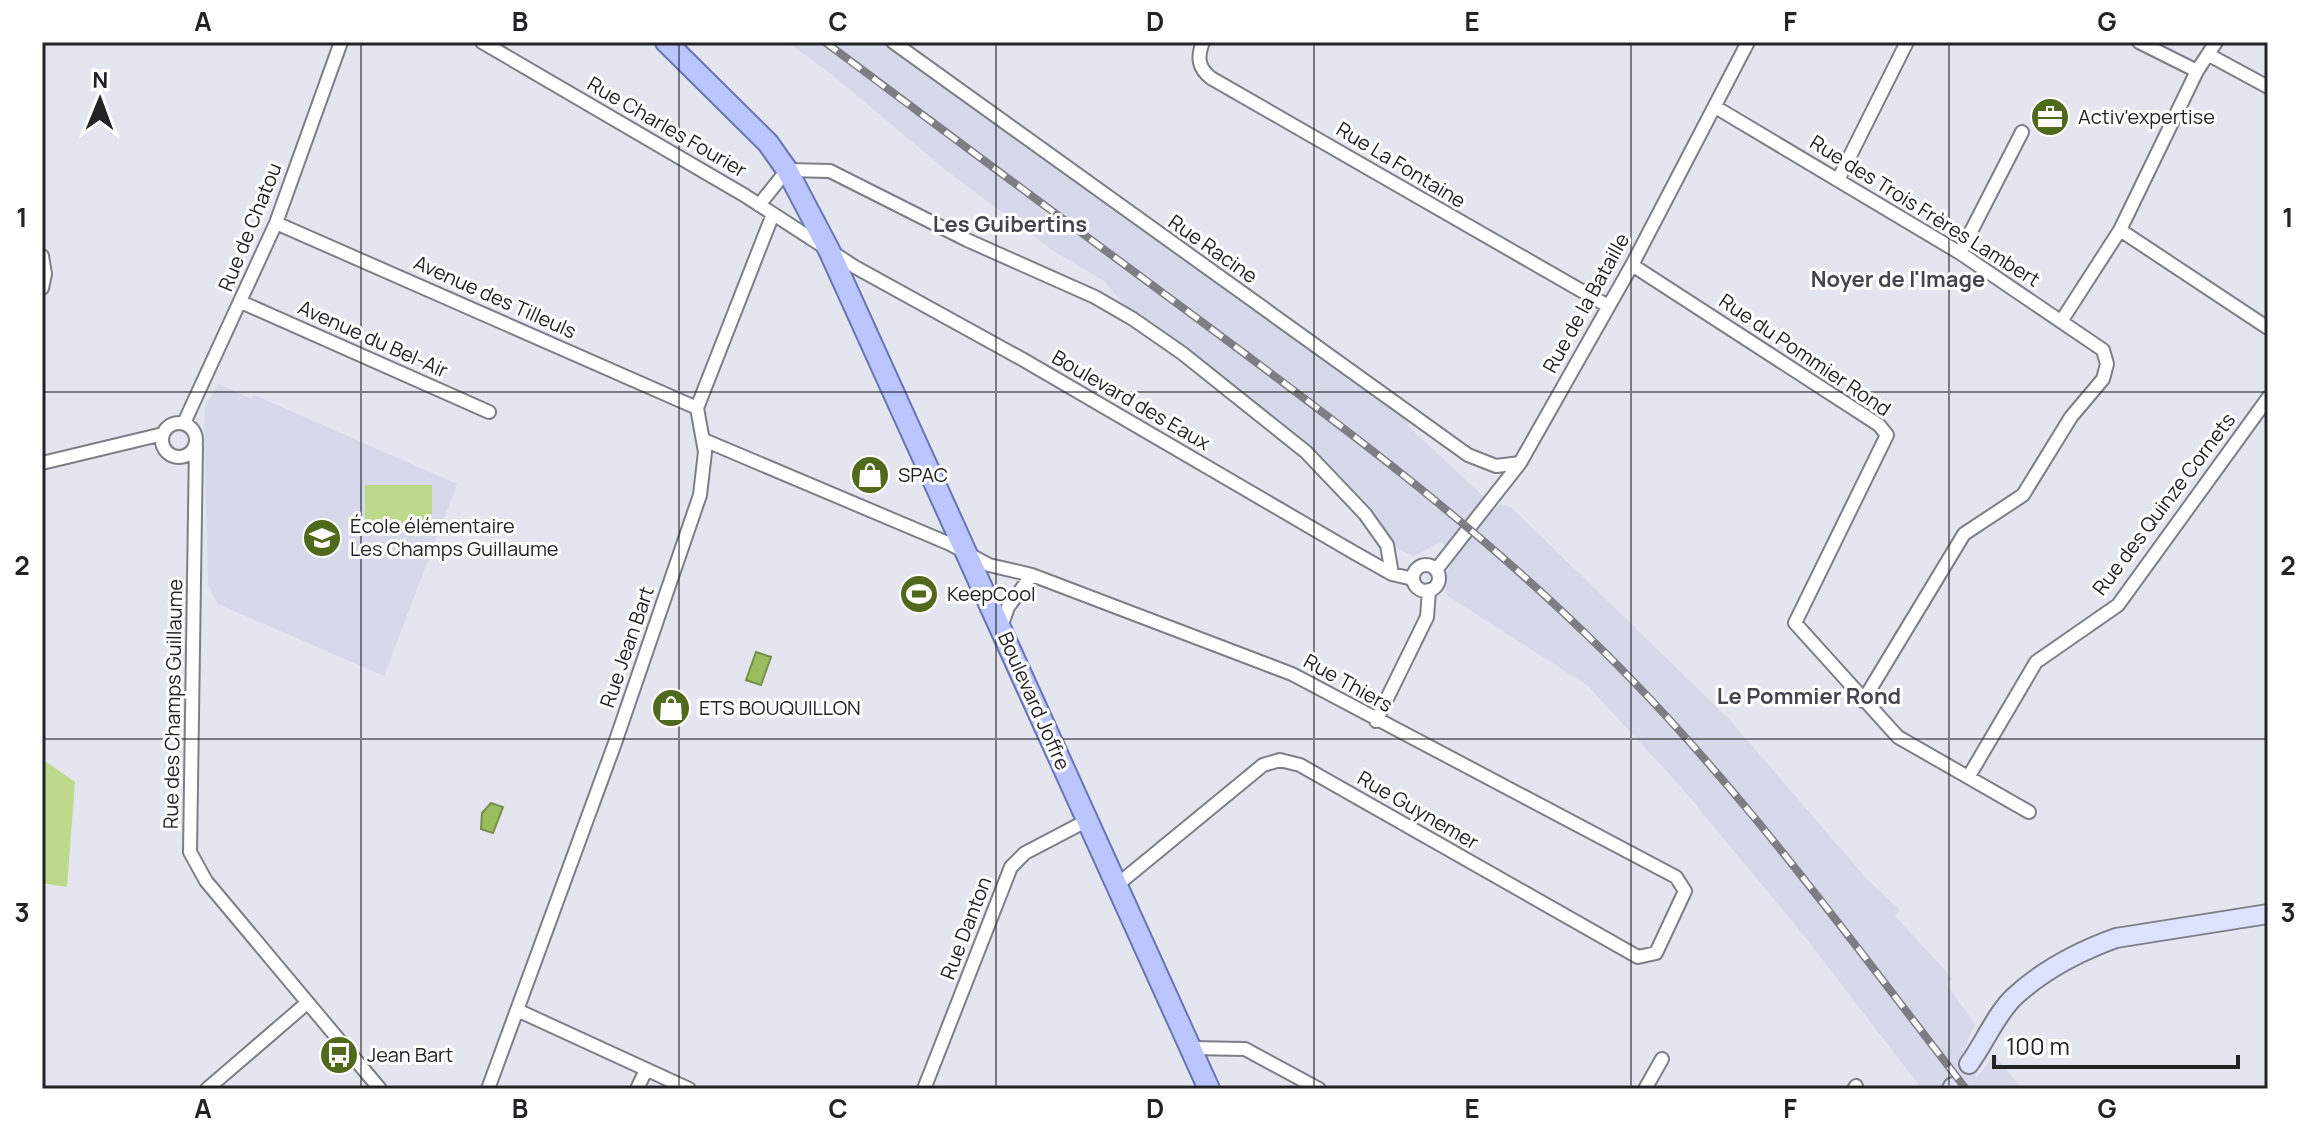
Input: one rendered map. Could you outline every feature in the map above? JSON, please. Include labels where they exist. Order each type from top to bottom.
[{"type":"main road","name":"Boulevard Joffre","points":[[666,42],[749,121],[787,170],[829,250],[1209,1089]]},
{"type":"main road","points":[[1969,1064],[2013,998],[2058,964],[2096,945],[2128,935],[2268,914]]},
{"type":"street","name":"Rue de Chatou","points":[[184,423],[276,223],[341,42]]},
{"type":"street","name":"Rue Charles Fourier","points":[[482,42],[759,205],[829,250]]},
{"type":"street","name":"Rue Racine","points":[[893,42],[1468,455],[1496,466],[1520,463]]},
{"type":"street","name":"Rue La Fontaine","points":[[1203,42],[1199,58],[1201,68],[1211,78],[1608,306]]},
{"type":"street","name":"Rue de la Bataille","points":[[1436,570],[1520,463],[1632,265],[1705,122],[1717,108],[1748,42]]},
{"type":"street","points":[[1838,180],[1907,42]]},
{"type":"street","points":[[2139,42],[2197,71]]},
{"type":"street","points":[[2062,320],[2120,230],[2197,71],[2216,42]]},
{"type":"street","points":[[2209,55],[2268,87]]},
{"type":"street","name":"Rue des Trois Frères Lambert","points":[[1717,108],[1960,253],[2103,350],[2107,364],[2103,379],[2071,417],[2023,495],[1964,534],[1863,701]]},
{"type":"street","points":[[1960,253],[2022,132]]},
{"type":"street","points":[[759,205],[787,170],[830,171],[967,240],[1095,297],[1133,319],[1182,353],[1306,452],[1365,514],[1387,545],[1392,574]]},
{"type":"street","points":[[697,408],[773,214]]},
{"type":"street","name":"Avenue des Tilleuls","points":[[276,223],[697,408]]},
{"type":"street","points":[[2120,230],[2268,328]]},
{"type":"street","name":"Boulevard des Eaux","points":[[829,250],[1392,574],[1413,579]]},
{"type":"street","points":[[42,256],[42,288]]},
{"type":"street","name":"Rue du Pommier Rond","points":[[1632,265],[1879,425],[1887,435],[1795,623],[1898,737],[2029,812]]},
{"type":"street","name":"Avenue du Bel-Air","points":[[241,302],[489,412]]},
{"type":"street","name":"Rue des Quinze Cornets","points":[[1969,776],[2036,662],[2118,605],[2268,398]]},
{"type":"street","name":"Rue Jean Bart","points":[[488,1089],[615,743],[700,495],[704,440],[697,408]]},
{"type":"street","points":[[184,423],[195,434],[196,445],[185,456],[175,456],[163,445],[163,434],[169,426],[184,423]]},
{"type":"street","points":[[42,463],[163,434]]},
{"type":"street","name":"Rue Thiers","points":[[704,440],[950,544],[968,556],[1032,575],[1292,674],[1676,877],[1685,891]]},
{"type":"street","name":"Rue des Champs Guillaume","points":[[196,445],[190,852],[206,881],[380,1089]]},
{"type":"street","points":[[1376,721],[1427,617],[1429,590],[1438,582],[1436,570],[1421,566],[1413,579],[1417,587],[1429,590]]},
{"type":"street","points":[[1001,627],[1008,607],[1032,575]]},
{"type":"street","name":"Rue Guynemer","points":[[1117,885],[1263,765],[1280,760],[1300,765],[1638,957],[1656,953],[1685,891]]},
{"type":"street","name":"Rue Danton","points":[[924,1089],[1011,867],[1025,853],[1088,820]]},
{"type":"street","points":[[207,1089],[307,1003]]},
{"type":"street","points":[[517,1010],[689,1089]]},
{"type":"street","points":[[1191,1048],[1245,1049],[1319,1089]]},
{"type":"street","points":[[1645,1089],[1662,1059]]},
{"type":"street","points":[[637,1089],[646,1070]]},
{"type":"shaded area","points":[[787,42],[882,42],[1409,422],[1408,426],[1485,498],[1476,511],[1484,517],[1501,504],[1512,508],[1729,719],[1865,877],[1900,910],[1895,916],[1952,978],[1947,985],[1975,1024],[1961,1057],[1977,1077],[1995,1055],[2022,1089],[1922,1089],[1805,937],[1682,788],[1588,686],[1448,596],[1443,581],[1455,555],[1441,542],[1414,556],[1395,548],[1308,445],[1127,308],[1104,281],[1052,250],[947,171],[830,73]]},
{"type":"shaded area","name":"École élémentaire Les Champs Guillaume","points":[[218,384],[252,399],[254,395],[457,484],[384,676],[218,604],[208,585],[204,424],[205,407]]},
{"type":"shaded area","points":[[365,485],[432,485],[432,528],[365,528]]},
{"type":"shaded area","points":[[756,652],[771,657],[761,685],[746,680]]},
{"type":"shaded area","points":[[42,759],[75,782],[67,887],[42,883]]},
{"type":"shaded area","points":[[491,803],[503,807],[493,833],[481,829],[482,813]]},
{"type":"railway","points":[[825,42],[1352,435],[1450,513],[1544,595],[1642,690],[1740,800],[1966,1089]]},
{"type":"place","name":"Activ'expertise","points":[[2050,117]]},
{"type":"place","name":"SPAC","points":[[870,475]]},
{"type":"place","name":"École élémentaire Les Champs Guillaume","points":[[322,538]]},
{"type":"place","name":"KeepCool","points":[[919,594]]},
{"type":"place","name":"ETS BOUQUILLON","points":[[671,708]]},
{"type":"place","name":"Jean Bart","points":[[339,1055]]},
{"type":"district","name":"Les Guibertins","points":[[1010,224]]},
{"type":"district","name":"Noyer de l'Image","points":[[1898,279]]},
{"type":"district","name":"Le Pommier Rond","points":[[1809,696]]}]
